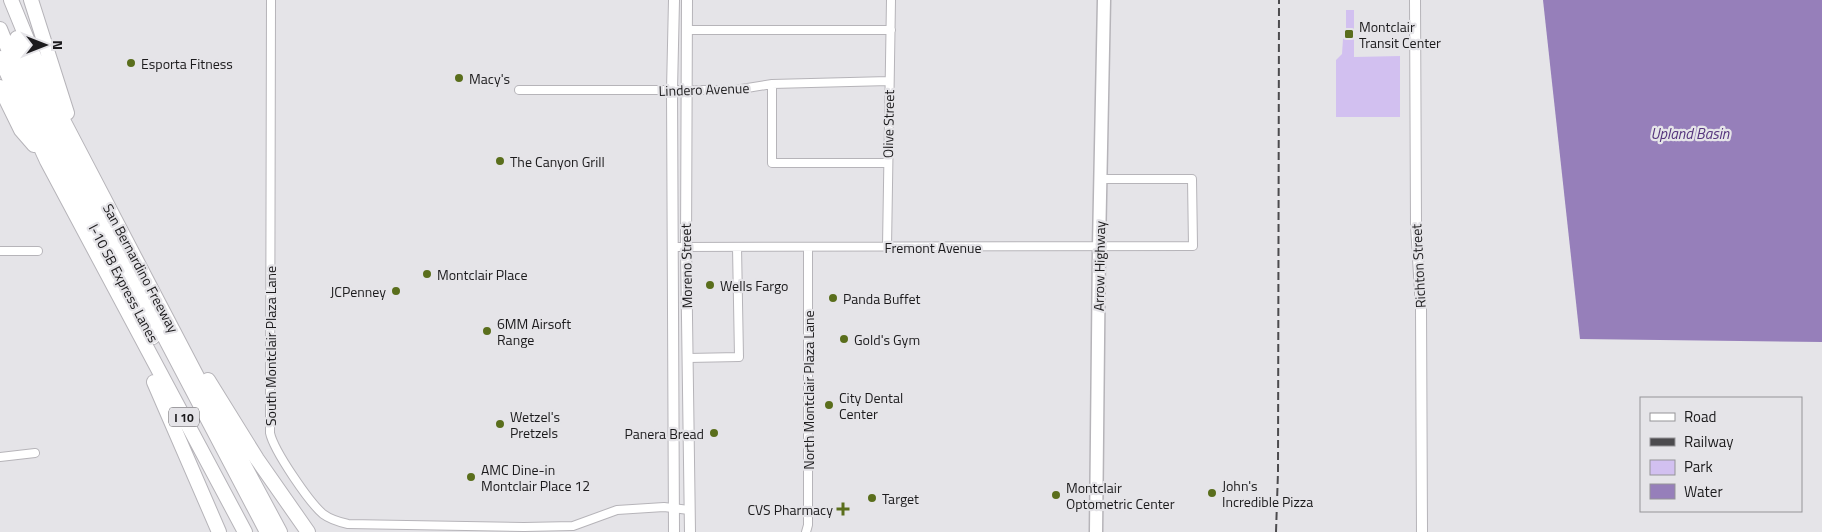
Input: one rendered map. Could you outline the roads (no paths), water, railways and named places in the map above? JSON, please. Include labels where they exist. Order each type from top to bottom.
[{"type":"highway","points":[[31,0],[77,148]]},
{"type":"highway","name":"San Bernardino Freeway","points":[[12,3],[47,88],[77,148],[280,532]]},
{"type":"highway","name":"I-10 SB Express Lanes","points":[[12,3],[16,37],[41,99],[124,262],[267,532]]},
{"type":"highway","name":"I-10 SB Express Lanes","points":[[0,29],[17,72],[60,162],[256,532]]},
{"type":"highway","name":"I 10","points":[[0,58],[47,161],[245,532]]},
{"type":"highway","points":[[0,86],[21,130],[47,161]]},
{"type":"highway","points":[[122,302],[146,365],[167,408],[219,532]]},
{"type":"highway","points":[[166,317],[227,409],[257,459],[308,532]]},
{"type":"main road","name":"Arrow Highway","points":[[1096,532],[1104,0]]},
{"type":"street","name":"South Montclair Plaza Lane","points":[[271,0],[270,434],[276,450],[286,466],[318,510],[331,519],[348,524],[524,529],[573,526],[616,510],[674,508],[689,510]]},
{"type":"street","name":"Moreno Street","points":[[674,0],[672,90],[674,532]]},
{"type":"street","name":"Moreno Street","points":[[687,0],[686,247],[690,532]]},
{"type":"street","name":"Olive Street","points":[[887,247],[891,0]]},
{"type":"street","name":"Richton Street","points":[[1415,0],[1416,225],[1421,308],[1422,532]]},
{"type":"street","points":[[687,30],[891,30]]},
{"type":"street","name":"Lindero Avenue","points":[[519,90],[745,89],[772,84],[889,81]]},
{"type":"street","points":[[772,84],[772,163],[888,163]]},
{"type":"street","name":"Fremont Avenue","points":[[672,247],[1193,246],[1192,179],[1100,179]]},
{"type":"street","points":[[688,358],[739,357],[738,247]]},
{"type":"street","name":"North Montclair Plaza Lane","points":[[806,532],[808,525],[808,248]]},
{"type":"street","points":[[0,251],[38,251]]},
{"type":"street","points":[[0,457],[35,453]]},
{"type":"water","name":"Upland Basin","points":[[1543,0],[1822,0],[1822,342],[1580,339]]},
{"type":"railway","points":[[1276,532],[1278,472],[1279,0]]},
{"type":"place","name":"Montclair Transit Center","points":[[1349,34]]},
{"type":"place","name":"Esporta Fitness","points":[[131,63]]},
{"type":"place","name":"Macy's","points":[[459,78]]},
{"type":"place","name":"The Canyon Grill","points":[[500,161]]},
{"type":"place","name":"Montclair Place","points":[[427,274]]},
{"type":"place","name":"Wells Fargo","points":[[710,285]]},
{"type":"place","name":"JCPenney","points":[[396,291]]},
{"type":"place","name":"Panda Buffet","points":[[833,298]]},
{"type":"place","name":"6MM Airsoft Range","points":[[487,331]]},
{"type":"place","name":"Gold's Gym","points":[[844,339]]},
{"type":"place","name":"City Dental Center","points":[[829,405]]},
{"type":"place","name":"Wetzel's Pretzels","points":[[500,424]]},
{"type":"place","name":"Panera Bread","points":[[714,433]]},
{"type":"place","name":"AMC Dine-in Montclair Place 12","points":[[471,477]]},
{"type":"place","name":"John's Incredible Pizza","points":[[1212,493]]},
{"type":"place","name":"Montclair Optometric Center","points":[[1056,495]]},
{"type":"place","name":"Target","points":[[872,498]]},
{"type":"place","name":"CVS Pharmacy","points":[[843,509]]}]
